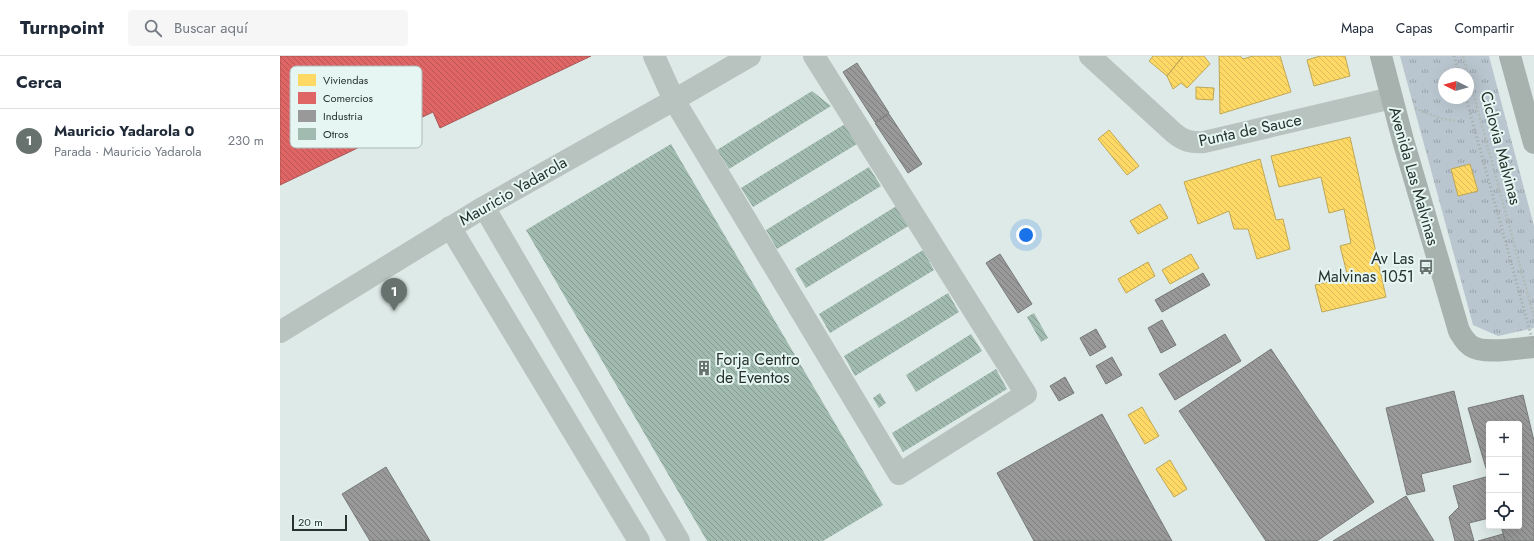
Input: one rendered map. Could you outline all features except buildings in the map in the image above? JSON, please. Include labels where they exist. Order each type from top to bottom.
[{"type":"main road","name":"Avenida Las Malvinas","points":[[1381,56],[1403,140],[1459,331],[1466,341],[1478,350],[1534,347]]},
{"type":"main road","points":[[1510,56],[1534,143]]},
{"type":"street","points":[[654,56],[674,100],[899,474],[1026,394],[814,56]]},
{"type":"street","name":"Mauricio Yadarola","points":[[280,332],[484,207],[750,56]]},
{"type":"street","name":"Punta de Sauce","points":[[1090,56],[1174,133],[1183,140],[1194,143],[1204,142],[1392,98]]},
{"type":"street","points":[[484,207],[672,538]]},
{"type":"street","points":[[450,227],[639,541]]},
{"type":"path","name":"Ciclovia Malvinas","points":[[1463,56],[1534,317]]},
{"type":"path","points":[[1392,98],[1439,118],[1456,121]]},
{"type":"green space","points":[[1400,56],[1489,56],[1534,226],[1534,328],[1498,336],[1473,325]]},
{"type":"railway","points":[[1454,56],[1457,68]]},
{"type":"railway","points":[[1468,104],[1534,346]]},
{"type":"place","name":"Av Las Malvinas 1051","points":[[1426,267]]},
{"type":"place","name":"Mauricio Yadarola 0","points":[[394,311]]},
{"type":"place","name":"Forja Centro de Eventos","points":[[704,368]]}]
